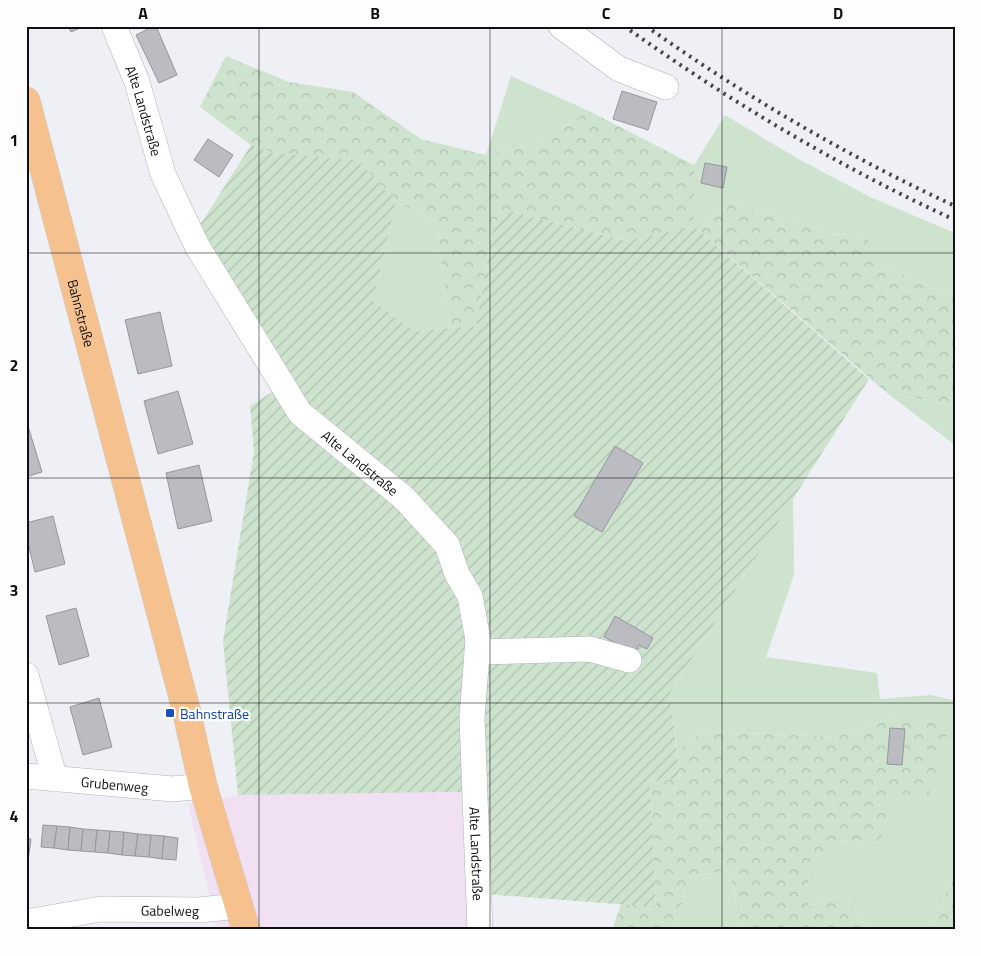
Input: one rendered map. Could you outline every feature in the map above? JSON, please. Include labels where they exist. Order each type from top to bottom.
[{"type":"main road","name":"Bahnstraße","points":[[26,100],[186,709],[203,786],[243,918]]},
{"type":"street","name":"Alte Landstraße","points":[[114,26],[137,82],[163,174],[197,246],[300,413],[404,498],[447,545],[457,574],[470,596],[478,640],[472,718],[480,930]]},
{"type":"street","points":[[561,26],[619,68],[666,87]]},
{"type":"street","points":[[477,652],[590,649],[629,660]]},
{"type":"street","points":[[26,674],[55,779]]},
{"type":"street","name":"Grubenweg","points":[[26,776],[174,789],[203,786]]},
{"type":"street","name":"Gabelweg","points":[[26,904],[101,909],[194,920],[243,918]]},
{"type":"street","name":"Gabelweg","points":[[26,922],[101,909]]},
{"type":"shaded area","points":[[480,793],[485,930],[218,930],[188,804],[238,795]]},
{"type":"green space","points":[[226,56],[289,82],[353,92],[421,139],[486,155],[539,142],[589,111],[694,165],[694,226],[627,241],[506,210],[494,223],[476,326],[450,328],[436,221],[396,202],[358,160],[274,153],[251,145],[200,107]]},
{"type":"green space","points":[[511,76],[589,111],[539,142],[486,155]]},
{"type":"green space","points":[[725,115],[795,157],[870,197],[955,233],[955,297],[877,264],[865,236],[834,234],[730,202],[699,230],[694,226],[694,165]]},
{"type":"green space","points":[[251,145],[274,153],[358,160],[396,202],[373,301],[414,331],[476,326],[494,223],[506,210],[626,241],[694,226],[869,379],[670,693],[680,778],[650,782],[656,907],[485,894],[480,793],[238,795],[223,641],[254,451],[250,406],[294,378],[268,343],[200,225]]},
{"type":"green space","points":[[396,202],[436,221],[450,328],[413,331],[373,301]]},
{"type":"green space","points":[[730,202],[834,234],[866,236],[877,264],[955,297],[955,405],[887,393],[699,230]]},
{"type":"green space","points":[[887,393],[955,405],[955,445]]},
{"type":"green space","points":[[793,498],[794,575],[766,657],[877,673],[880,699],[931,695],[955,701],[955,869],[932,930],[873,930],[843,895],[807,906],[809,864],[837,840],[881,843],[903,715],[835,737],[705,731],[677,750],[670,693]]},
{"type":"green space","points":[[903,715],[950,727],[928,797],[892,792],[881,843],[837,840],[809,864],[808,906],[843,895],[873,930],[740,930],[730,870],[688,877],[676,930],[612,930],[621,904],[656,906],[650,782],[680,778],[677,750],[705,731],[835,737]]},
{"type":"green space","points":[[955,869],[955,930],[932,930]]},
{"type":"green space","points":[[730,870],[740,930],[676,930],[688,877]]},
{"type":"building","points":[[68,26],[85,26],[71,32]]},
{"type":"building","points":[[156,26],[177,75],[159,83],[136,35]]},
{"type":"building","points":[[622,91],[657,102],[648,130],[613,119]]},
{"type":"building","points":[[208,139],[233,155],[219,177],[194,160]]},
{"type":"building","points":[[705,163],[727,167],[723,188],[701,183]]},
{"type":"building","points":[[160,312],[172,366],[138,374],[125,320]]},
{"type":"building","points":[[178,391],[193,444],[158,454],[144,401]]},
{"type":"building","points":[[26,426],[28,426],[42,472],[26,477]]},
{"type":"building","points":[[615,446],[643,463],[602,532],[574,516]]},
{"type":"building","points":[[199,465],[212,521],[178,529],[166,473]]},
{"type":"building","points":[[53,516],[65,564],[35,572],[26,534],[26,523]]},
{"type":"building","points":[[76,608],[89,656],[59,665],[46,616]]},
{"type":"building","points":[[615,616],[653,638],[647,649],[639,645],[635,653],[604,637]]},
{"type":"building","points":[[99,698],[112,747],[83,755],[70,707]]},
{"type":"building","points":[[890,728],[905,729],[902,765],[887,764]]},
{"type":"building","points":[[43,825],[57,826],[54,848],[41,847]]},
{"type":"building","points":[[57,826],[70,827],[68,850],[54,848]]},
{"type":"building","points":[[70,827],[83,829],[81,851],[68,850]]},
{"type":"building","points":[[83,829],[97,830],[95,852],[81,851]]},
{"type":"building","points":[[97,830],[110,831],[108,853],[95,852]]},
{"type":"building","points":[[110,831],[124,832],[122,855],[108,853]]},
{"type":"building","points":[[124,832],[138,834],[135,856],[122,855]]},
{"type":"building","points":[[138,834],[151,835],[149,857],[135,856]]},
{"type":"building","points":[[151,835],[164,836],[162,859],[149,857]]},
{"type":"building","points":[[164,836],[178,838],[176,860],[162,859]]},
{"type":"building","points":[[26,838],[31,839],[28,861],[26,861]]},
{"type":"railway","points":[[624,26],[703,80],[785,131],[869,178],[955,220]]},
{"type":"railway","points":[[646,26],[720,76],[796,123],[915,187],[955,206]]},
{"type":"place","name":"Bahnstraße","points":[[170,713]]}]
